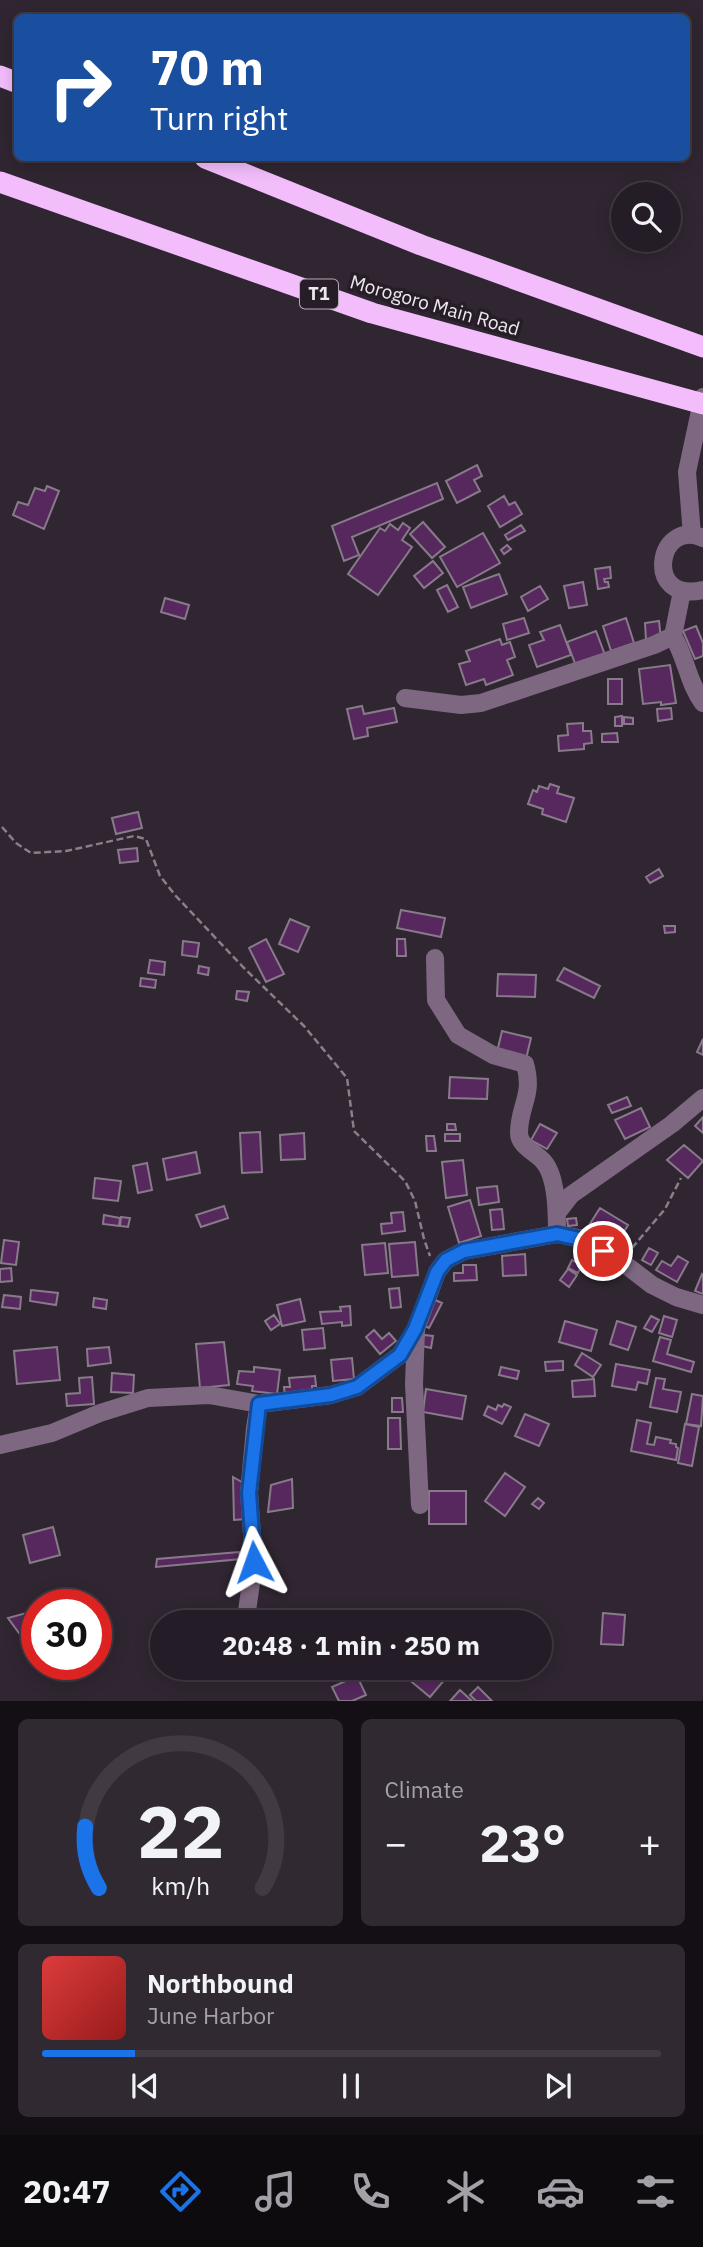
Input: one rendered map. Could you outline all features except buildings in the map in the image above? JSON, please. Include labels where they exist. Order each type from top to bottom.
[{"type":"highway","points":[[212,161],[421,245],[703,348]]},
{"type":"highway","name":"Morogoro Main Road","points":[[0,182],[372,313],[702,402]]},
{"type":"street","points":[[702,402],[687,472],[697,536],[676,538],[665,551],[662,567],[668,582],[682,591],[690,593],[703,590]]},
{"type":"street","points":[[682,591],[673,636],[680,647],[697,695],[703,703]]},
{"type":"street","points":[[405,698],[461,705],[481,703],[654,645],[673,636]]},
{"type":"street","points":[[435,958],[436,1000],[458,1035],[493,1055],[525,1064],[530,1082],[519,1133],[521,1141],[544,1162],[553,1177],[557,1234]]},
{"type":"street","points":[[557,1213],[571,1195],[703,1098]]},
{"type":"street","points":[[0,1445],[52,1433],[100,1413],[148,1398],[209,1395],[259,1404],[331,1395],[357,1387],[400,1355],[415,1329],[437,1272],[446,1260],[464,1251],[557,1234],[584,1240],[622,1262],[652,1285],[676,1297],[703,1305]]},
{"type":"street","points":[[415,1329],[414,1384],[420,1505]]},
{"type":"street","points":[[247,1610],[254,1562],[249,1493],[259,1404]]},
{"type":"path","points":[[2,827],[16,843],[31,853],[66,851],[134,836],[146,839],[160,876],[175,895],[243,968],[304,1026],[347,1078],[354,1131],[405,1181],[415,1201],[424,1239],[437,1272]]},
{"type":"path","points":[[622,1262],[666,1209],[681,1178]]},
{"type":"route","points":[[254,1562],[249,1493],[259,1404],[331,1395],[357,1387],[400,1355],[415,1329],[437,1272],[446,1260],[464,1251],[557,1234],[584,1240],[603,1251]]}]
